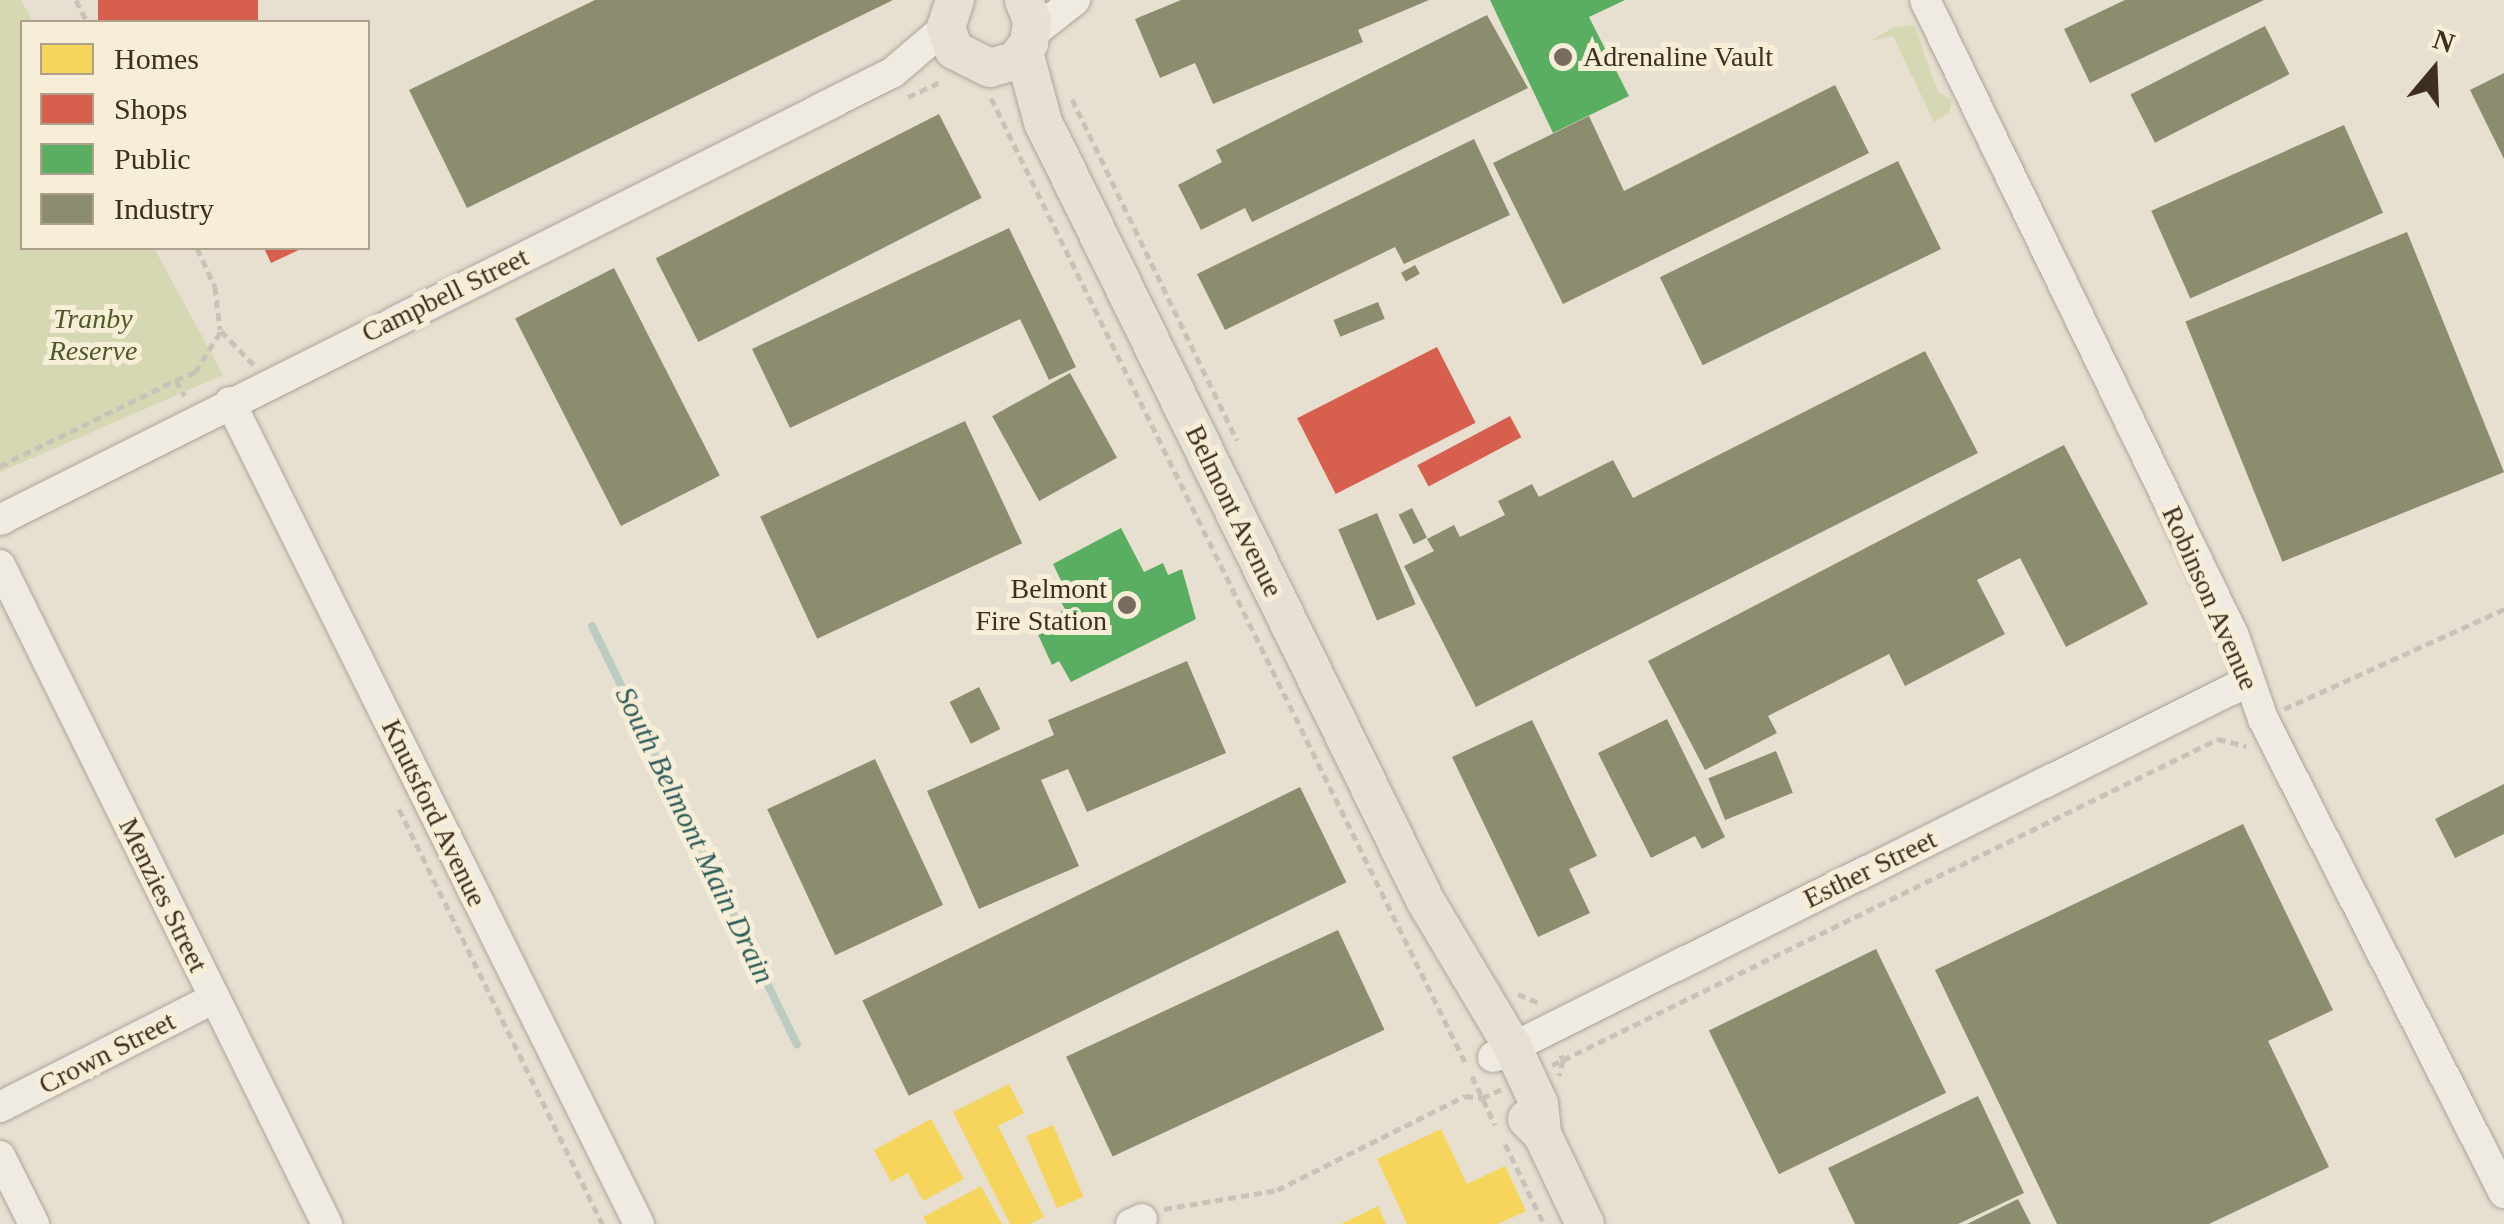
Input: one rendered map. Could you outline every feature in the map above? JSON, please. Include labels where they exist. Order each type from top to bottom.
[{"type":"main road","name":"Belmont Avenue","points":[[981,47],[1042,122],[1585,1224]]},
{"type":"street","name":"Campbell Street","points":[[0,520],[892,74],[981,47],[1075,0]]},
{"type":"street","name":"Robinson Avenue","points":[[1925,0],[2234,636],[2246,682],[2504,1193]]},
{"type":"street","name":"Knutsford Avenue","points":[[230,402],[639,1224]]},
{"type":"street","name":"Menzies Street","points":[[0,565],[327,1224]]},
{"type":"street","name":"Esther Street","points":[[1513,1077],[1550,1028],[2246,682]]},
{"type":"street","name":"Crown Street","points":[[0,1107],[214,998]]},
{"type":"street","points":[[0,1156],[34,1224]]},
{"type":"path","points":[[981,47],[1513,1077],[1544,1224]]},
{"type":"path","points":[[1064,84],[1246,457]]},
{"type":"path","points":[[197,250],[216,287],[220,331]]},
{"type":"path","points":[[0,466],[176,380],[196,420]]},
{"type":"path","points":[[2264,719],[2504,609]]},
{"type":"path","points":[[1180,1202],[1277,1190],[1465,1096],[1563,1060],[2218,739],[2251,747]]},
{"type":"path","points":[[393,797],[602,1224]]},
{"type":"path","points":[[1504,990],[1537,999],[1563,1060]]},
{"type":"path","points":[[1513,1077],[1563,1060]]},
{"type":"green space","name":"Tranby Reserve","points":[[0,0],[21,0],[32,20],[20,20],[20,250],[155,250],[223,375],[0,472]]},
{"type":"green space","points":[[1914,25],[1938,92],[1952,100],[1949,113],[1934,122],[1893,36],[1870,41],[1894,27]]},
{"type":"building: Homes","points":[[1009,1084],[1024,1113],[998,1126],[1044,1217],[1030,1224],[1010,1224],[953,1112]]},
{"type":"building: Homes","points":[[931,1119],[964,1179],[923,1201],[908,1173],[891,1182],[874,1150]]},
{"type":"building: Homes","points":[[1053,1125],[1083,1197],[1057,1208],[1026,1136]]},
{"type":"building: Homes","points":[[1441,1129],[1467,1184],[1505,1166],[1526,1211],[1498,1224],[1407,1224],[1377,1159]]},
{"type":"building: Homes","points":[[981,1186],[1002,1224],[927,1224],[923,1217]]},
{"type":"building: Homes","points":[[1378,1206],[1386,1224],[1341,1224]]},
{"type":"building: Shops","points":[[98,0],[258,0],[258,20],[98,20]]},
{"type":"building: Shops","points":[[265,250],[299,250],[271,263]]},
{"type":"building: Shops","points":[[1437,347],[1476,423],[1336,494],[1297,418]]},
{"type":"building: Shops","points":[[1510,416],[1521,437],[1429,486],[1417,465]]},
{"type":"building: Public","name":"Adrenaline Vault","points":[[1490,0],[1625,0],[1589,17],[1629,96],[1553,133]]},
{"type":"building: Public","name":"Belmont Fire Station","points":[[1121,528],[1144,572],[1163,563],[1168,575],[1182,569],[1196,619],[1071,682],[1059,661],[1052,665],[1035,628],[1065,609],[1061,602],[1069,597],[1053,564]]},
{"type":"building: Industry","points":[[595,0],[893,0],[467,208],[409,90]]},
{"type":"building: Industry","points":[[1181,0],[1429,0],[1358,30],[1363,42],[1213,104],[1195,63],[1160,78],[1135,19]]},
{"type":"building: Industry","points":[[2125,0],[2264,0],[2090,83],[2064,29]]},
{"type":"building: Industry","points":[[1487,15],[1528,88],[1252,222],[1245,208],[1201,230],[1178,185],[1222,162],[1216,150]]},
{"type":"building: Industry","points":[[2265,26],[2290,74],[2155,143],[2130,95]]},
{"type":"building: Industry","points":[[2504,73],[2504,159],[2470,90]]},
{"type":"building: Industry","points":[[1835,85],[1869,153],[1563,304],[1493,163],[1589,116],[1624,191]]},
{"type":"building: Industry","points":[[939,114],[982,198],[698,342],[656,258]]},
{"type":"building: Industry","points":[[2344,125],[2383,213],[2190,299],[2151,211]]},
{"type":"building: Industry","points":[[1474,139],[1510,215],[1404,264],[1395,247],[1225,330],[1197,274]]},
{"type":"building: Industry","points":[[1898,161],[1941,249],[1703,365],[1660,277]]},
{"type":"building: Industry","points":[[1009,228],[1076,367],[1049,380],[1020,319],[790,428],[752,349]]},
{"type":"building: Industry","points":[[2407,232],[2504,472],[2282,562],[2185,322]]},
{"type":"building: Industry","points":[[1415,265],[1420,274],[1406,282],[1401,273]]},
{"type":"building: Industry","points":[[614,268],[720,476],[621,526],[515,318]]},
{"type":"building: Industry","points":[[1378,302],[1385,319],[1340,337],[1333,320]]},
{"type":"building: Industry","points":[[1925,351],[1978,453],[1476,707],[1404,566],[1434,551],[1427,539],[1454,525],[1460,537],[1505,515],[1498,501],[1532,484],[1539,497],[1613,460],[1633,498]]},
{"type":"building: Industry","points":[[1070,373],[1117,458],[1039,501],[992,416]]},
{"type":"building: Industry","points":[[965,421],[1022,543],[817,639],[760,517]]},
{"type":"building: Industry","points":[[2064,445],[2148,604],[2066,647],[2020,558],[1977,580],[2005,634],[1905,686],[1889,654],[1768,716],[1777,733],[1705,770],[1648,661]]},
{"type":"building: Industry","points":[[1412,508],[1427,537],[1414,544],[1399,515]]},
{"type":"building: Industry","points":[[1377,513],[1416,604],[1377,621],[1338,529]]},
{"type":"building: Industry","points":[[1187,661],[1226,753],[1087,812],[1068,769],[1041,780],[1079,866],[979,909],[927,791],[1054,735],[1048,720]]},
{"type":"building: Industry","points":[[979,687],[1000,729],[971,744],[950,702]]},
{"type":"building: Industry","points":[[1667,719],[1725,837],[1702,849],[1695,836],[1651,858],[1598,753]]},
{"type":"building: Industry","points":[[1532,720],[1597,856],[1569,869],[1590,913],[1538,937],[1452,757]]},
{"type":"building: Industry","points":[[1776,751],[1793,793],[1725,820],[1708,778]]},
{"type":"building: Industry","points":[[875,759],[943,905],[835,955],[767,809]]},
{"type":"building: Industry","points":[[2504,784],[2504,834],[2455,858],[2435,819]]},
{"type":"building: Industry","points":[[1300,787],[1346,882],[909,1096],[862,1000]]},
{"type":"building: Industry","points":[[2243,824],[2333,1010],[2268,1041],[2329,1167],[2209,1224],[2057,1224],[1935,970]]},
{"type":"building: Industry","points":[[1338,930],[1384,1030],[1113,1156],[1066,1057]]},
{"type":"building: Industry","points":[[1876,949],[1946,1093],[1779,1174],[1709,1031]]},
{"type":"building: Industry","points":[[1978,1096],[2024,1193],[1958,1224],[1855,1224],[1828,1168]]},
{"type":"building: Industry","points":[[2018,1199],[2031,1224],[1967,1224]]},
{"type":"waterway","name":"South Belmont Main Drain","points":[[592,626],[797,1044]]},
{"type":"place","name":"Adrenaline Vault","points":[[1563,57]]},
{"type":"place","name":"Belmont Fire Station","points":[[1127,605]]}]
